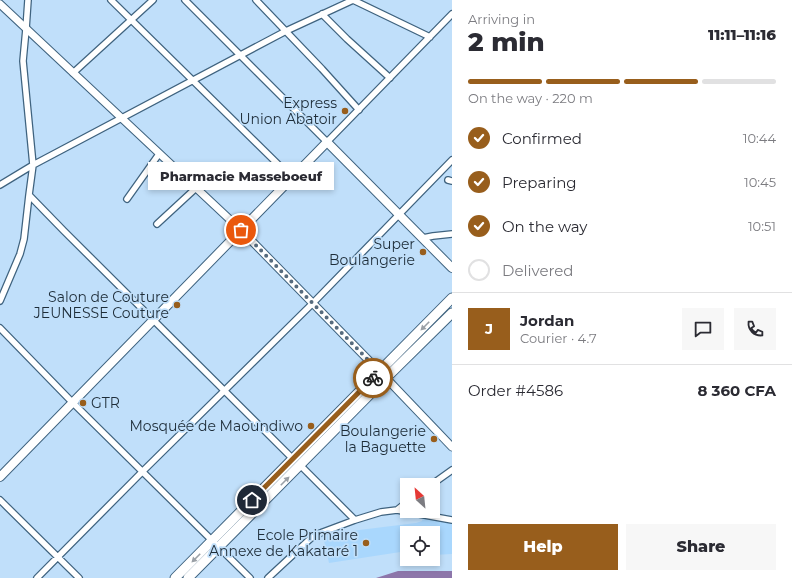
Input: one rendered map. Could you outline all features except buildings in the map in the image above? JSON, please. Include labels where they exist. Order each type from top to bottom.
[{"type":"main road","points":[[0,477],[327,142],[452,268]]},
{"type":"main road","points":[[175,578],[215,544],[300,465],[452,298]]},
{"type":"main road","points":[[188,578],[215,544],[292,459],[452,313]]},
{"type":"street","points":[[0,301],[20,254],[24,239],[34,165],[23,61],[28,0]]},
{"type":"street","points":[[111,0],[292,178]]},
{"type":"street","points":[[73,73],[153,0]]},
{"type":"street","points":[[185,0],[327,142],[452,14]]},
{"type":"street","points":[[256,0],[359,110]]},
{"type":"street","points":[[0,185],[34,165],[240,56],[322,14],[353,0],[430,37]]},
{"type":"street","points":[[0,4],[241,230],[452,446]]},
{"type":"street","points":[[322,14],[390,78]]},
{"type":"street","points":[[128,199],[159,154]]},
{"type":"street","points":[[37,578],[313,303],[452,160]]},
{"type":"street","points":[[157,224],[196,188]]},
{"type":"street","points":[[29,195],[69,237],[225,390],[292,459]]},
{"type":"street","points":[[423,238],[452,234]]},
{"type":"street","points":[[0,328],[72,402],[250,578]]},
{"type":"street","points":[[300,465],[355,520]]},
{"type":"street","points":[[440,479],[452,470]]},
{"type":"street","points":[[0,500],[79,578]]},
{"type":"street","points":[[268,578],[310,539],[316,535],[355,520],[381,512],[397,510],[452,520]]},
{"type":"shaded area","name":"Ecole Primaire Annexe de Kakataré 1","points":[[423,518],[427,518],[452,524],[452,554],[440,555],[440,526],[400,526],[400,552],[329,563],[323,536],[422,521]]},
{"type":"shaded area","points":[[398,571],[452,571],[452,578],[376,578]]},
{"type":"way so far","points":[[241,230],[379,371],[373,378]]},
{"type":"place","name":"Express Union Abatoir","points":[[345,111]]},
{"type":"place","name":"Pharmacie Masseboeuf","points":[[241,230]]},
{"type":"place","name":"Super Boulangerie","points":[[423,252]]},
{"type":"place","name":"Salon de Couture JEUNESSE Couture","points":[[177,305]]},
{"type":"place","name":"GTR","points":[[83,403]]},
{"type":"place","name":"Mosquée de Maoundiwo","points":[[311,426]]},
{"type":"place","name":"Boulangerie la Baguette","points":[[434,439]]},
{"type":"place","name":"Ecole Primaire Annexe de Kakataré 1","points":[[366,543]]},
{"type":"route","points":[[252,500],[373,378]]}]
